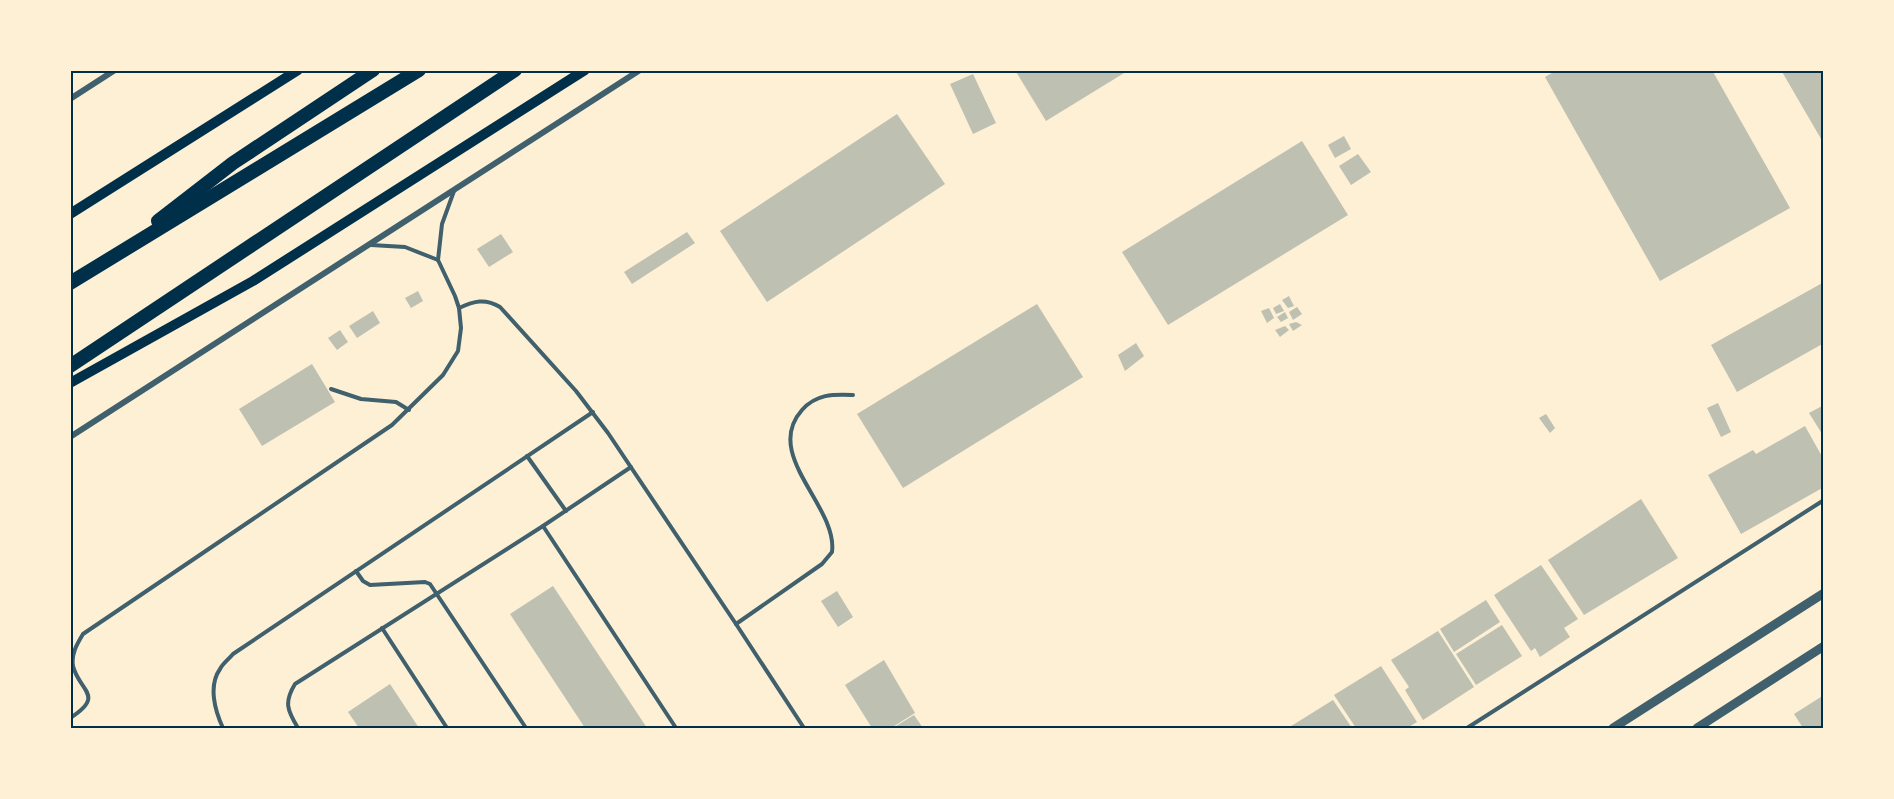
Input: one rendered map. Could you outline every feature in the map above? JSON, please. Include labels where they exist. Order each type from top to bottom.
[{"type":"highway","points":[[121,251],[233,163],[373,70]]},
{"type":"highway","points":[[70,283],[419,70]]},
{"type":"highway","points":[[70,366],[515,70]]},
{"type":"main road","points":[[70,214],[298,70]]},
{"type":"main road","points":[[70,382],[253,281],[585,70]]},
{"type":"street","points":[[70,99],[115,70]]},
{"type":"street","points":[[70,437],[640,70]]},
{"type":"street","points":[[1613,729],[1824,593]]},
{"type":"street","points":[[1697,729],[1824,646]]},
{"type":"lane","points":[[70,718],[84,709],[88,699],[87,691],[74,669],[73,662],[74,650],[83,634],[392,425],[409,410],[452,362],[462,328],[459,308],[438,260],[442,224],[454,190]]},
{"type":"lane","points":[[369,245],[405,247],[438,260]]},
{"type":"lane","points":[[459,308],[481,301],[488,301],[500,307],[592,412],[736,624],[804,729]]},
{"type":"lane","points":[[331,389],[361,399],[396,402],[409,410]]},
{"type":"lane","points":[[736,624],[822,564],[832,552],[830,531],[796,464],[790,439],[792,426],[798,414],[807,404],[819,397],[831,394],[853,395]]},
{"type":"lane","points":[[222,728],[215,711],[213,689],[219,670],[233,654],[592,412]]},
{"type":"lane","points":[[527,456],[566,511]]},
{"type":"lane","points":[[298,729],[288,708],[287,697],[295,684],[543,526],[631,467]]},
{"type":"lane","points":[[1467,729],[1824,500]]},
{"type":"lane","points":[[543,526],[676,729]]},
{"type":"lane","points":[[356,571],[363,581],[370,585],[425,582],[430,584],[438,592],[526,729]]},
{"type":"lane","points":[[382,628],[447,729]]},
{"type":"building","points":[[1015,70],[1129,70],[1046,121]]},
{"type":"building","points":[[1557,70],[1712,70],[1790,208],[1660,281],[1545,77]]},
{"type":"building","points":[[1781,70],[1824,70],[1824,144]]},
{"type":"building","points":[[973,74],[996,123],[973,134],[950,84]]},
{"type":"building","points":[[897,114],[945,184],[767,302],[720,231]]},
{"type":"building","points":[[1344,136],[1351,149],[1335,158],[1328,145]]},
{"type":"building","points":[[1302,141],[1348,215],[1168,325],[1122,252]]},
{"type":"building","points":[[1358,154],[1371,172],[1351,185],[1339,166]]},
{"type":"building","points":[[687,232],[695,243],[632,284],[624,272]]},
{"type":"building","points":[[501,234],[513,252],[489,267],[477,249]]},
{"type":"building","points":[[1824,282],[1824,343],[1737,392],[1711,345]]},
{"type":"building","points":[[418,291],[423,301],[411,308],[405,298]]},
{"type":"building","points":[[1289,296],[1294,306],[1288,308],[1282,300]]},
{"type":"building","points":[[1037,304],[1083,377],[903,488],[857,414]]},
{"type":"building","points":[[1280,304],[1284,311],[1276,314],[1273,308]]},
{"type":"building","points":[[1297,307],[1302,314],[1293,320],[1289,312]]},
{"type":"building","points":[[1269,308],[1274,318],[1267,323],[1261,311]]},
{"type":"building","points":[[373,311],[380,323],[357,338],[349,326]]},
{"type":"building","points":[[1285,312],[1288,318],[1281,322],[1277,317]]},
{"type":"building","points":[[1296,322],[1302,325],[1293,331],[1289,324]]},
{"type":"building","points":[[1285,326],[1289,330],[1280,337],[1275,330]]},
{"type":"building","points":[[340,330],[348,342],[337,350],[328,338]]},
{"type":"building","points":[[1136,343],[1144,356],[1125,371],[1118,355]]},
{"type":"building","points":[[312,364],[335,402],[262,446],[239,409]]},
{"type":"building","points":[[1718,403],[1731,432],[1721,437],[1707,408]]},
{"type":"building","points":[[1824,405],[1824,437],[1809,413]]},
{"type":"building","points":[[1546,414],[1555,428],[1550,433],[1539,418]]},
{"type":"building","points":[[1805,426],[1824,460],[1824,487],[1741,534],[1708,475],[1753,450],[1756,454]]},
{"type":"building","points":[[1641,499],[1678,558],[1584,615],[1548,560]]},
{"type":"building","points":[[1541,565],[1578,619],[1564,628],[1570,637],[1540,657],[1535,648],[1531,651],[1494,595]]},
{"type":"building","points":[[553,586],[647,728],[585,728],[510,614]]},
{"type":"building","points":[[837,591],[853,617],[838,627],[821,601]]},
{"type":"building","points":[[1486,600],[1500,622],[1454,652],[1440,629]]},
{"type":"building","points":[[1502,625],[1522,656],[1476,685],[1456,654]]},
{"type":"building","points":[[1438,631],[1474,687],[1423,720],[1405,690],[1409,687],[1391,660]]},
{"type":"building","points":[[884,660],[915,713],[891,728],[872,728],[845,685]]},
{"type":"building","points":[[1381,666],[1417,722],[1407,728],[1356,728],[1334,695]]},
{"type":"building","points":[[390,684],[419,728],[359,728],[348,712]]},
{"type":"building","points":[[1824,695],[1824,728],[1803,728],[1794,714]]},
{"type":"building","points":[[1333,700],[1352,728],[1288,728]]},
{"type":"building","points":[[914,715],[923,728],[898,728],[896,726]]}]
